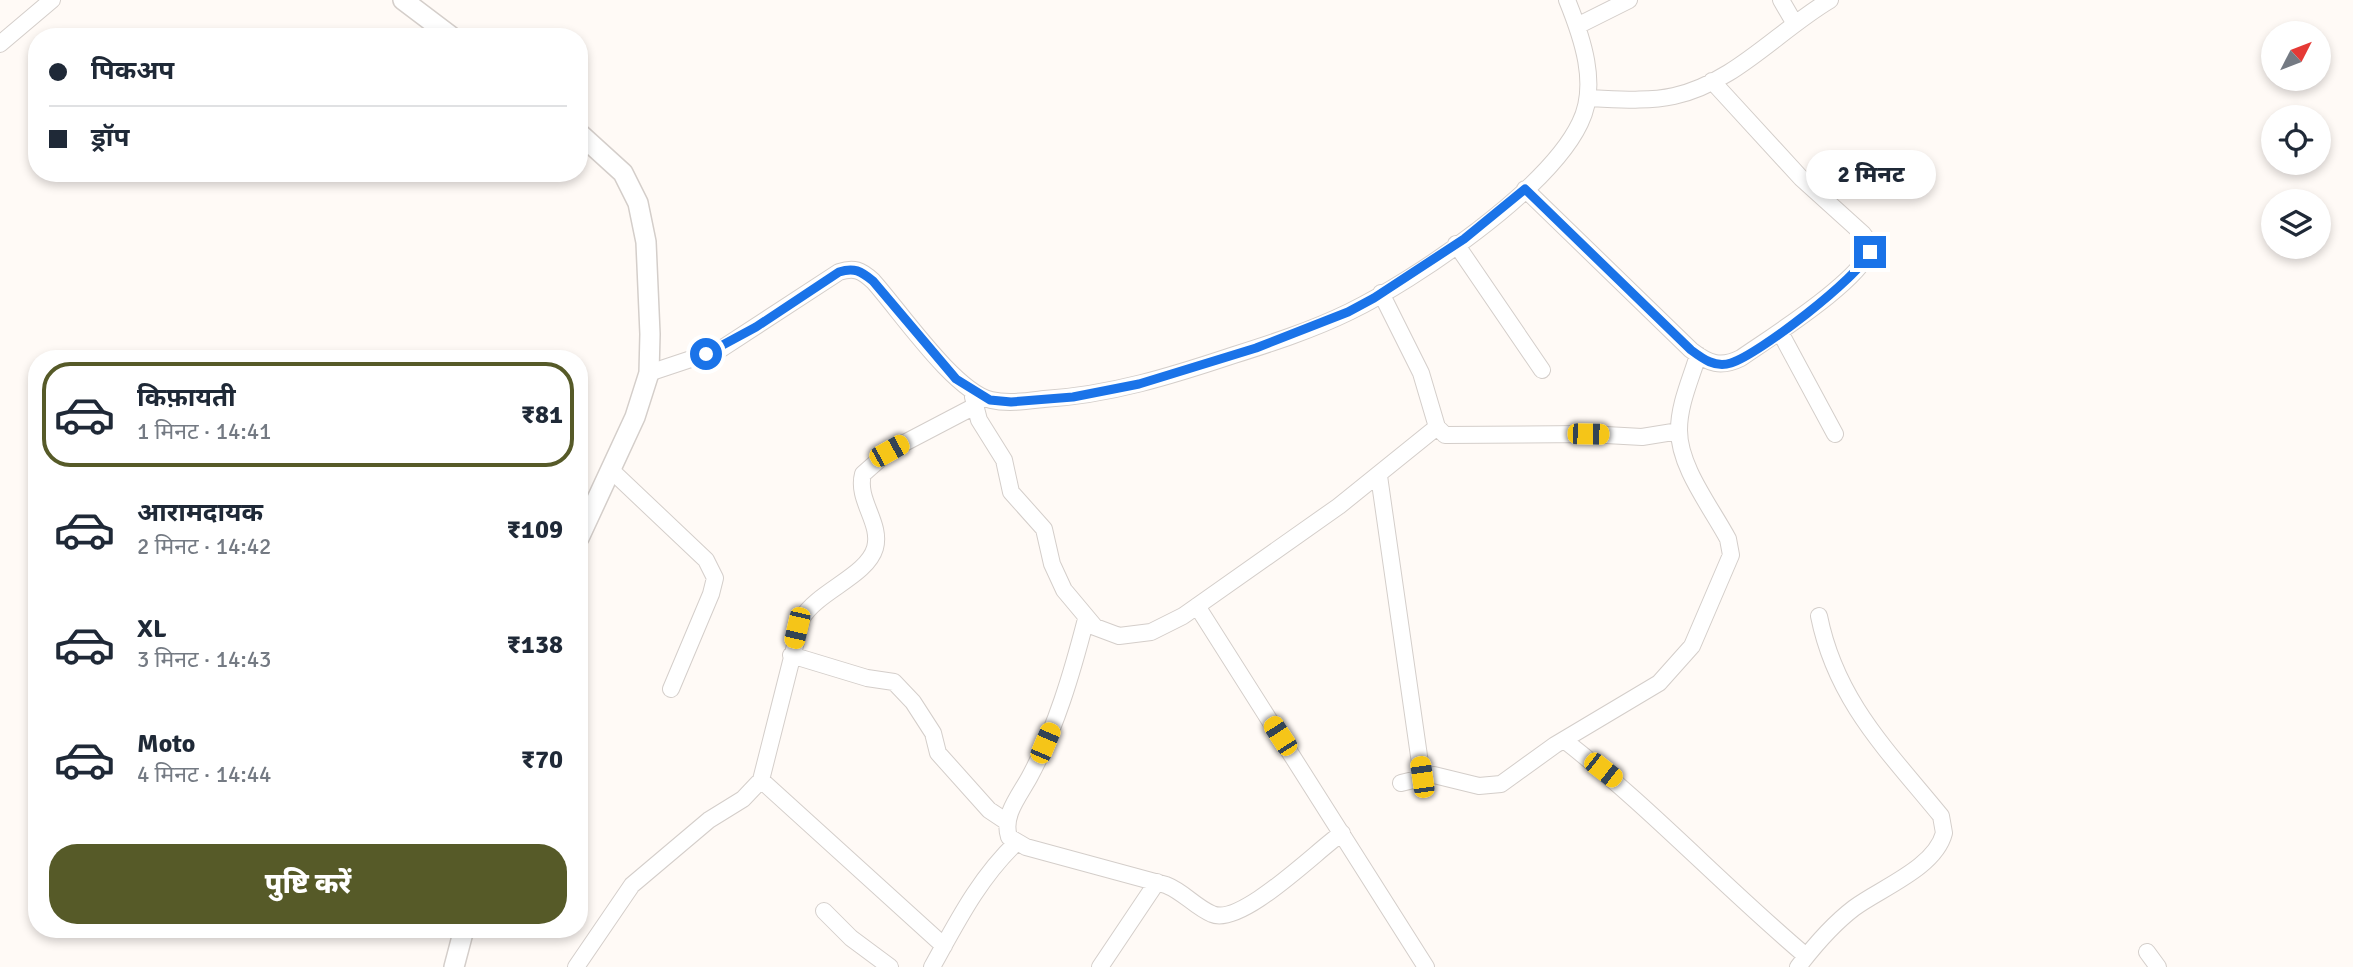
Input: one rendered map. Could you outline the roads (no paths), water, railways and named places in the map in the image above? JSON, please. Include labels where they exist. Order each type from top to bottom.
[{"type":"street","points":[[0,44],[52,0]]},
{"type":"street","points":[[403,0],[440,28]]},
{"type":"street","points":[[576,967],[632,885],[709,820],[744,799],[761,780],[797,628],[808,607],[861,568],[876,546],[875,531],[862,491],[863,474],[869,466],[974,398],[1011,402],[1101,394],[1256,348],[1348,312],[1456,244],[1525,189],[1566,146],[1581,122],[1588,98],[1588,75],[1577,26],[1567,0]]},
{"type":"street","points":[[1577,26],[1629,0]]},
{"type":"street","points":[[1781,0],[1795,24]]},
{"type":"street","points":[[1588,98],[1654,99],[1691,92],[1740,65],[1830,0]]},
{"type":"street","points":[[1525,189],[1698,355],[1714,364],[1731,363],[1780,332],[1856,270],[1867,259],[1871,245],[1863,234],[1801,178],[1712,81]]},
{"type":"street","points":[[588,141],[623,173],[638,203],[646,242],[649,279],[649,373],[635,417],[588,519]]},
{"type":"street","points":[[1456,244],[1542,370]]},
{"type":"street","points":[[649,373],[720,349],[839,272],[851,268],[862,271],[974,398],[985,431],[1004,460],[1011,492],[1041,523],[1057,576],[1086,619],[1107,633],[1134,636],[1166,626],[1198,606],[1379,476],[1437,427]]},
{"type":"street","points":[[1381,293],[1421,373],[1437,427],[1441,432],[1452,436],[1588,434],[1642,438],[1679,431]]},
{"type":"street","points":[[1780,332],[1835,434]]},
{"type":"street","points":[[1401,783],[1422,777],[1444,776],[1490,787],[1518,774],[1564,740],[1644,693],[1671,672],[1692,646],[1731,555],[1728,539],[1689,465],[1679,431],[1682,407],[1698,355]]},
{"type":"street","points":[[611,470],[696,550],[715,578],[711,594],[671,689]]},
{"type":"street","points":[[1379,476],[1422,777]]},
{"type":"street","points":[[1198,606],[1426,967]]},
{"type":"street","points":[[1564,740],[1639,800],[1802,962],[1852,910],[1918,867],[1935,850],[1944,833],[1941,816],[1889,755],[1851,702],[1831,663],[1819,616]]},
{"type":"street","points":[[1086,619],[1056,719],[1007,822],[1009,838],[1157,882],[1188,895],[1211,914],[1234,914],[1249,908],[1342,833]]},
{"type":"street","points":[[791,655],[867,678],[894,682],[913,702],[933,733],[938,753],[989,810],[1007,822]]},
{"type":"street","points":[[761,780],[944,946]]},
{"type":"street","points":[[932,967],[983,879],[1017,842]]},
{"type":"street","points":[[1100,967],[1157,882]]},
{"type":"street","points":[[824,911],[851,938],[890,967]]},
{"type":"street","points":[[454,967],[462,938]]},
{"type":"street","points":[[2147,952],[2158,967]]}]
